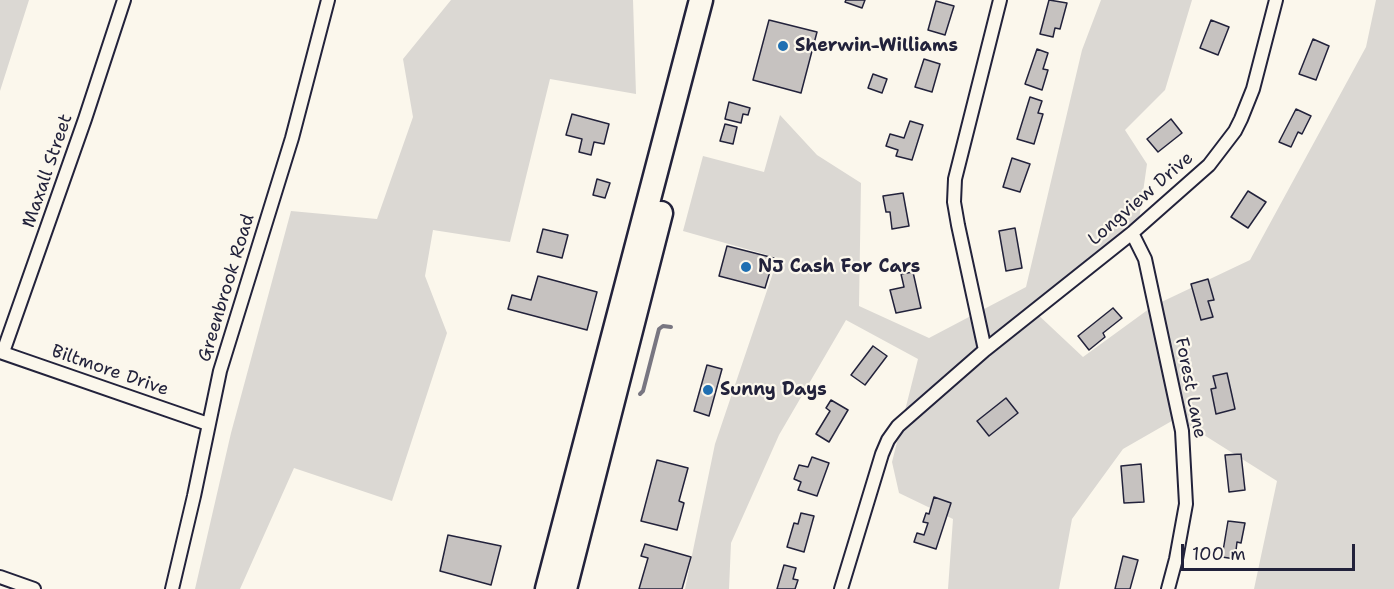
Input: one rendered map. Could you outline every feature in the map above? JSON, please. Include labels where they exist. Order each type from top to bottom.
[{"type":"highway","points":[[547,589],[701,0]]},
{"type":"highway","points":[[565,589],[716,0]]},
{"type":"street","name":"Maxall Street","points":[[1,352],[85,119],[124,0]]},
{"type":"street","name":"Greenbrook Road","points":[[172,589],[229,336],[280,180],[328,0]]},
{"type":"street","points":[[985,350],[954,202],[955,179],[1000,0]]},
{"type":"street","name":"Longview Drive","points":[[841,589],[882,454],[898,426],[985,350],[1132,233],[1209,165],[1235,131],[1252,89],[1276,0]]},
{"type":"street","name":"Forest Lane","points":[[1132,233],[1145,259],[1182,431],[1186,504],[1168,589]]},
{"type":"street","name":"Biltmore Drive","points":[[1,352],[208,424]]},
{"type":"street","points":[[0,577],[34,589]]},
{"type":"shaded area","points":[[0,0],[29,0],[0,91]]},
{"type":"shaded area","points":[[451,0],[633,0],[636,94],[550,79],[510,242],[433,230],[425,276],[447,333],[392,501],[294,468],[240,589],[195,589],[231,433],[291,211],[377,219],[413,117],[403,59]]},
{"type":"shaded area","points":[[1101,0],[1192,0],[1165,90],[1125,130],[1147,164],[1139,220],[1034,311],[1083,357],[1153,306],[1250,260],[1366,47],[1376,0],[1394,0],[1394,589],[1254,589],[1277,481],[1177,418],[1123,449],[1072,519],[1059,589],[948,589],[953,519],[899,493],[892,462],[918,359],[846,320],[779,435],[731,543],[729,589],[685,589],[715,444],[778,258],[683,231],[703,156],[764,172],[780,115],[817,155],[861,183],[859,306],[929,338],[1026,287],[1082,50]]},
{"type":"building","points":[[846,0],[865,0],[862,8],[845,2]]},
{"type":"building","points":[[1049,0],[1067,3],[1060,29],[1055,28],[1053,37],[1040,34]]},
{"type":"building","points":[[936,1],[954,6],[945,35],[928,30]]},
{"type":"building","points":[[769,20],[817,32],[801,93],[753,80]]},
{"type":"building","points":[[1211,20],[1229,27],[1218,55],[1200,48]]},
{"type":"building","points":[[1313,39],[1329,46],[1316,80],[1299,74]]},
{"type":"building","points":[[1037,49],[1048,53],[1043,69],[1048,70],[1042,90],[1025,84]]},
{"type":"building","points":[[924,59],[940,64],[932,92],[915,87]]},
{"type":"building","points":[[873,74],[887,79],[882,93],[868,88]]},
{"type":"building","points":[[1030,97],[1042,101],[1038,113],[1043,114],[1034,144],[1017,139]]},
{"type":"building","points":[[729,102],[750,108],[748,115],[743,114],[741,123],[725,119]]},
{"type":"building","points":[[1296,109],[1311,116],[1302,134],[1298,132],[1291,147],[1279,142]]},
{"type":"building","points":[[572,114],[609,124],[604,144],[594,142],[591,155],[579,152],[582,139],[566,135]]},
{"type":"building","points":[[1171,119],[1182,133],[1158,152],[1147,139]]},
{"type":"building","points":[[910,121],[923,125],[912,160],[896,156],[898,150],[886,146],[890,134],[904,138]]},
{"type":"building","points":[[725,124],[737,127],[733,144],[720,141]]},
{"type":"building","points":[[1012,158],[1030,164],[1020,192],[1003,187]]},
{"type":"building","points":[[597,179],[610,183],[605,198],[593,195]]},
{"type":"building","points":[[1248,191],[1266,202],[1248,228],[1231,217]]},
{"type":"building","points":[[903,193],[909,226],[892,229],[890,212],[886,212],[883,196]]},
{"type":"building","points":[[1015,228],[1022,268],[1006,271],[999,231]]},
{"type":"building","points":[[543,229],[568,235],[562,258],[537,252]]},
{"type":"building","name":"NJ Cash For Cars","points":[[727,246],[774,258],[765,288],[719,276]]},
{"type":"building","points":[[913,272],[921,308],[896,313],[890,290],[904,287],[901,274]]},
{"type":"building","points":[[538,276],[597,292],[587,330],[508,309],[512,295],[531,300]]},
{"type":"building","points":[[1208,279],[1214,300],[1208,301],[1213,317],[1201,320],[1191,284]]},
{"type":"building","points":[[1113,308],[1122,318],[1103,333],[1105,337],[1089,350],[1078,336]]},
{"type":"building","points":[[873,346],[887,356],[865,385],[851,375]]},
{"type":"building","name":"Sunny Days","points":[[707,365],[722,369],[709,416],[694,411]]},
{"type":"building","points":[[1227,373],[1235,409],[1216,414],[1211,389],[1216,388],[1213,376]]},
{"type":"building","points":[[1006,398],[1018,413],[989,436],[977,421]]},
{"type":"building","points":[[831,400],[848,410],[829,442],[816,434],[830,411],[826,408]]},
{"type":"building","points":[[1241,454],[1245,490],[1229,492],[1225,455]]},
{"type":"building","points":[[812,457],[829,463],[817,496],[798,490],[801,482],[794,479],[799,465],[808,467]]},
{"type":"building","points":[[657,460],[688,468],[679,501],[684,503],[677,530],[641,521]]},
{"type":"building","points":[[1141,464],[1144,502],[1124,503],[1121,466]]},
{"type":"building","points":[[934,497],[951,503],[936,549],[914,542],[917,533],[924,535],[928,523],[923,522],[926,513],[929,514]]},
{"type":"building","points":[[801,513],[814,516],[804,552],[787,547],[794,523],[798,524]]},
{"type":"building","points":[[1228,521],[1245,523],[1241,543],[1237,542],[1235,559],[1222,557]]},
{"type":"building","points":[[448,535],[501,546],[491,585],[440,571]]},
{"type":"building","points":[[645,544],[691,557],[682,589],[639,589],[648,558],[641,556]]},
{"type":"building","points":[[1123,556],[1138,560],[1130,589],[1115,589]]},
{"type":"building","points":[[784,565],[796,568],[793,579],[798,580],[795,589],[777,589]]},
{"type":"waterway","points":[[640,394],[643,391],[659,329],[663,326],[671,327]]},
{"type":"place","name":"Sherwin-Williams","points":[[783,46]]},
{"type":"place","name":"NJ Cash For Cars","points":[[746,267]]},
{"type":"place","name":"Sunny Days","points":[[708,390]]}]
